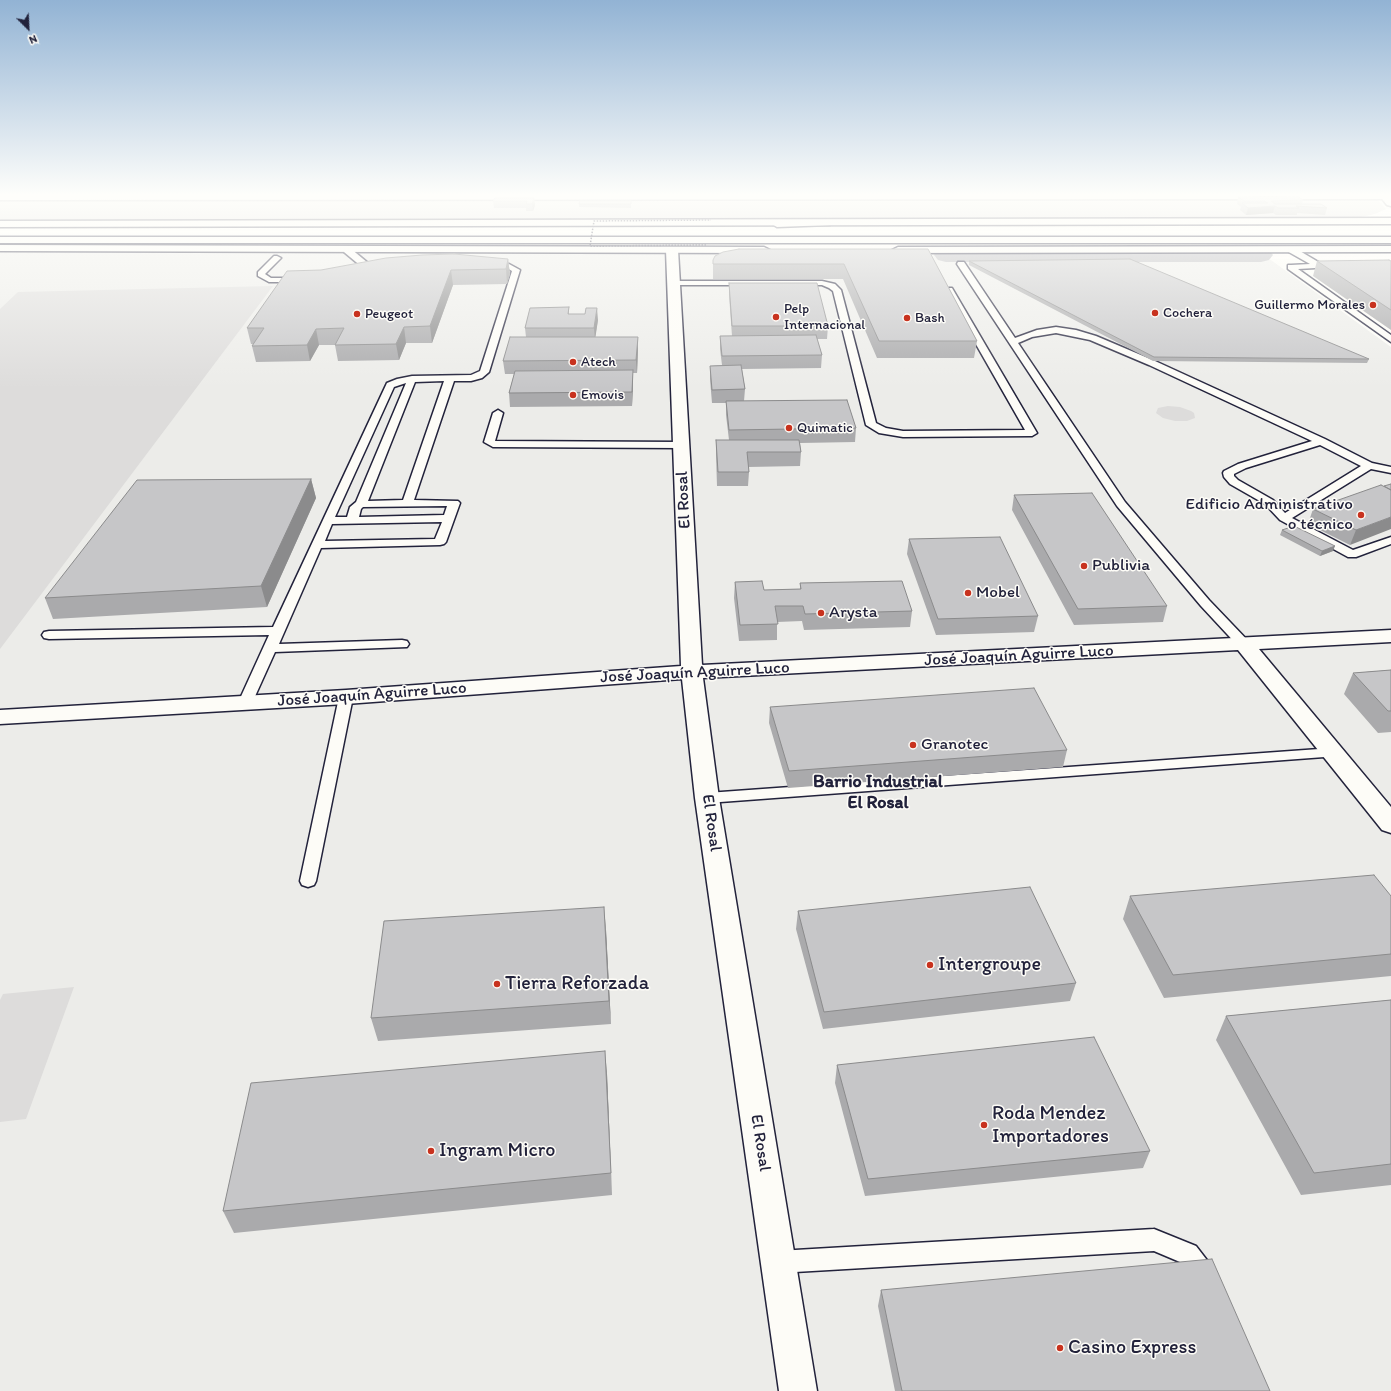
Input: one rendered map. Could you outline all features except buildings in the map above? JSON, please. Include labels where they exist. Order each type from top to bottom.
[{"type":"main road","name":"El Rosal","points":[[667,260],[672,283],[692,672],[707,798],[798,1391]]},
{"type":"main road","name":"José Joaquín Aguirre Luco","points":[[0,717],[346,697],[692,672],[1245,645],[1391,636]]},
{"type":"main road","points":[[1245,645],[1391,824]]},
{"type":"lane","points":[[275,260],[261,274],[269,280],[309,279]]},
{"type":"lane","points":[[359,260],[372,268]]},
{"type":"lane","points":[[1307,260],[1317,266]]},
{"type":"lane","points":[[245,703],[390,385],[400,381],[412,379],[471,378],[479,376],[484,372],[516,270],[509,266],[479,264]]},
{"type":"lane","points":[[961,264],[1121,504],[1205,603],[1245,645]]},
{"type":"lane","points":[[1340,265],[1291,267],[1391,339]]},
{"type":"lane","points":[[360,271],[384,266]]},
{"type":"lane","points":[[672,283],[810,283],[832,286],[837,290],[871,425],[883,431],[903,434],[1032,433],[944,282]]},
{"type":"lane","points":[[1014,342],[1029,335],[1056,330],[1088,336],[1152,363],[1321,441],[1369,466],[1391,470]]},
{"type":"lane","points":[[408,503],[450,378]]},
{"type":"lane","points":[[361,504],[412,379]]},
{"type":"lane","points":[[498,413],[489,442],[493,444],[681,445]]},
{"type":"lane","points":[[1321,441],[1242,466],[1228,473],[1234,482],[1269,502],[1284,518],[1352,554],[1391,540]]},
{"type":"lane","points":[[1284,518],[1369,466]]},
{"type":"lane","points":[[317,545],[440,542],[454,503],[361,504],[356,507],[352,520]]},
{"type":"lane","points":[[328,521],[449,518]]},
{"type":"lane","points":[[48,635],[277,631]]},
{"type":"lane","points":[[270,648],[402,644]]},
{"type":"lane","points":[[308,881],[346,697]]},
{"type":"lane","points":[[707,798],[1333,753]]},
{"type":"lane","points":[[778,1262],[1154,1240],[1188,1254],[1214,1287],[1217,1294]]},
{"type":"shaded area","points":[[0,260],[1271,260],[1391,347],[1391,1391],[0,1391]]},
{"type":"shaded area","points":[[273,286],[0,649],[0,309],[18,292]]},
{"type":"shaded area","points":[[1168,406],[1180,407],[1191,411],[1194,413],[1195,418],[1187,421],[1175,421],[1163,418],[1156,413],[1158,408]]},
{"type":"shaded area","points":[[74,987],[26,1119],[0,1122],[0,1000],[3,994]]},
{"type":"place","name":"Guillermo Morales","points":[[1373,305]]},
{"type":"place","name":"Cochera","points":[[1155,313]]},
{"type":"place","name":"Peugeot","points":[[357,314]]},
{"type":"place","name":"Pelp Internacional","points":[[776,317]]},
{"type":"place","name":"Bash","points":[[907,318]]},
{"type":"place","name":"Atech","points":[[573,362]]},
{"type":"place","name":"Emovis","points":[[573,395]]},
{"type":"place","name":"Quimatic","points":[[789,428]]},
{"type":"place","name":"Edificio Administrativo o técnico","points":[[1361,515]]},
{"type":"place","name":"Publivia","points":[[1084,566]]},
{"type":"place","name":"Mobel","points":[[968,593]]},
{"type":"place","name":"Arysta","points":[[821,613]]},
{"type":"place","name":"Granotec","points":[[913,745]]},
{"type":"place","name":"Intergroupe","points":[[930,965]]},
{"type":"place","name":"Tierra Reforzada","points":[[497,984]]},
{"type":"place","name":"Roda Mendez Importadores","points":[[984,1125]]},
{"type":"place","name":"Ingram Micro","points":[[431,1151]]},
{"type":"place","name":"Casino Express","points":[[1060,1348]]},
{"type":"district","name":"Barrio Industrial El Rosal","points":[[878,792]]}]
